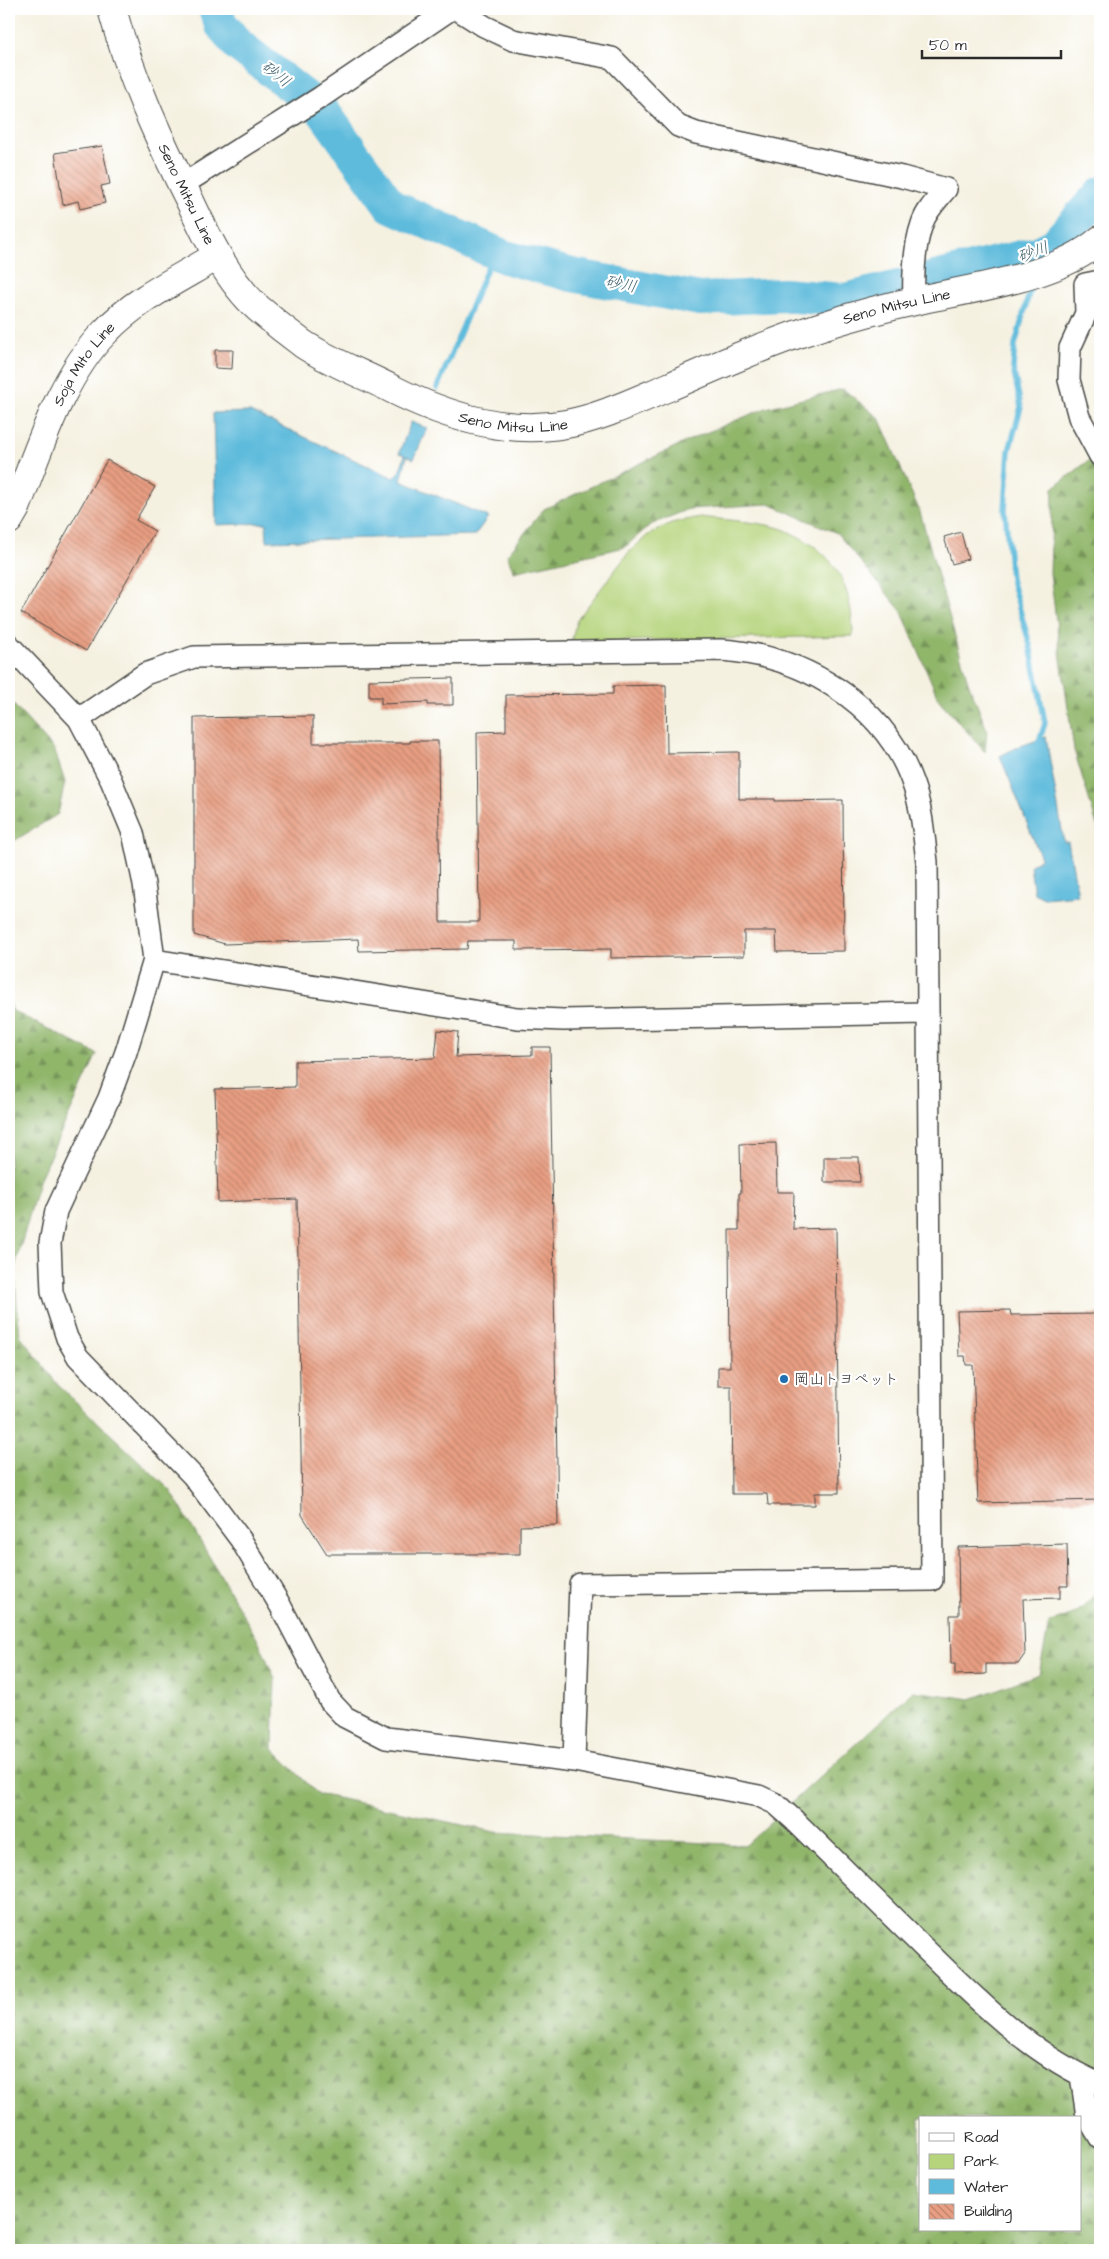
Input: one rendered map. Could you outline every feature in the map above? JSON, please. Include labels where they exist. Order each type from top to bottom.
[{"type":"main road","name":"Seno Mitsu Line","points":[[112,9],[121,43],[140,97],[182,185],[217,256],[256,307],[305,345],[413,400],[470,421],[517,427],[564,424],[606,414],[913,288],[995,284],[1066,262],[1095,250]]},
{"type":"main road","name":"Soja MIto Line","points":[[9,520],[16,508],[52,416],[76,371],[105,331],[140,302],[217,256]]},
{"type":"street","points":[[182,185],[314,102],[451,9]]},
{"type":"street","points":[[456,9],[484,26],[513,40],[612,58],[678,126],[696,134],[902,177],[946,189],[929,210],[922,224],[913,288]]},
{"type":"street","points":[[1100,281],[1085,284],[1086,313],[1070,348],[1069,380],[1079,417],[1100,456]]},
{"type":"street","points":[[9,645],[79,719],[111,780],[133,834],[144,884],[154,960],[119,1070],[56,1211],[50,1243],[52,1292],[67,1338],[78,1357],[193,1476],[241,1540],[280,1604],[330,1702],[345,1717],[386,1738],[574,1762],[759,1796],[776,1804],[967,1991],[1052,2059],[1081,2076],[1100,2084]]},
{"type":"street","points":[[79,719],[145,674],[194,657],[721,650],[748,652],[793,664],[835,687],[867,713],[894,746],[912,782],[920,806],[927,862],[926,1013],[932,1580],[580,1584],[574,1762]]},
{"type":"street","points":[[154,960],[516,1018],[563,1020],[926,1013]]},
{"type":"street","points":[[1081,2076],[1087,2116],[1100,2138]]},
{"type":"green space","points":[[843,389],[879,418],[920,512],[968,682],[987,730],[985,752],[939,700],[902,612],[837,533],[769,504],[689,509],[650,525],[625,547],[514,572],[507,555],[544,509],[696,437],[766,408]]},
{"type":"green space","points":[[1100,452],[1100,835],[1074,750],[1050,573],[1053,488]]},
{"type":"green space","points":[[700,517],[776,527],[792,533],[815,547],[835,567],[842,579],[850,606],[853,636],[571,642],[577,620],[629,552],[648,535],[671,523]]},
{"type":"green space","points":[[9,700],[54,749],[65,782],[58,814],[9,844]]},
{"type":"green space","points":[[9,1001],[13,1011],[97,1054],[40,1178],[14,1270],[20,1335],[57,1384],[171,1491],[259,1642],[275,1679],[273,1749],[318,1794],[495,1832],[746,1845],[913,1691],[971,1699],[1039,1674],[1049,1623],[1076,1613],[1100,1590],[1100,2250],[9,2250]]},
{"type":"water","points":[[250,412],[394,478],[398,475],[405,455],[399,453],[411,422],[427,428],[414,459],[407,456],[401,481],[488,517],[475,535],[267,541],[266,523],[216,525],[213,413]]},
{"type":"water","points":[[1046,737],[1064,842],[1068,842],[1078,895],[1044,898],[1034,893],[1030,866],[1041,858],[1000,756]]},
{"type":"building","points":[[102,146],[110,184],[101,186],[105,203],[80,209],[78,201],[63,205],[55,153]]},
{"type":"building","points":[[215,350],[233,350],[232,369],[215,368]]},
{"type":"building","points":[[107,460],[155,487],[136,520],[155,531],[86,651],[21,613]]},
{"type":"building","points":[[961,532],[968,559],[952,564],[944,537]]},
{"type":"building","points":[[453,678],[453,705],[428,705],[428,702],[381,704],[381,697],[369,697],[369,680]]},
{"type":"building","points":[[666,685],[667,753],[739,752],[739,799],[775,799],[775,801],[843,800],[844,951],[777,952],[776,931],[744,931],[744,956],[611,958],[611,949],[516,950],[516,941],[468,941],[467,949],[359,951],[358,939],[225,944],[194,935],[194,718],[313,716],[313,743],[410,743],[410,741],[438,741],[440,922],[479,922],[477,732],[506,731],[506,695],[613,694],[613,686]]},
{"type":"building","points":[[438,1030],[458,1032],[456,1057],[532,1055],[532,1047],[550,1047],[558,1525],[520,1526],[520,1554],[327,1554],[302,1515],[297,1199],[218,1202],[215,1089],[295,1087],[295,1061],[435,1058]]},
{"type":"building","points":[[776,1143],[777,1192],[794,1192],[793,1229],[836,1228],[839,1493],[815,1493],[815,1505],[768,1505],[767,1494],[732,1494],[731,1386],[718,1386],[718,1367],[730,1367],[729,1230],[739,1230],[739,1193],[741,1193],[740,1144]]},
{"type":"building","points":[[824,1157],[859,1157],[860,1182],[824,1182]]},
{"type":"building","points":[[1010,1310],[1011,1315],[1100,1314],[1100,1500],[978,1503],[973,1365],[966,1365],[965,1356],[959,1356],[957,1311]]},
{"type":"building","points":[[1067,1544],[1068,1586],[1060,1586],[1060,1598],[1023,1599],[1025,1654],[1018,1664],[986,1664],[986,1674],[955,1675],[955,1664],[951,1664],[950,1615],[959,1615],[958,1547]]},
{"type":"waterway","name":"砂川","points":[[215,9],[221,24],[238,45],[322,110],[391,206],[505,257],[572,275],[700,299],[783,295],[845,300],[1037,253],[1055,244],[1100,194]]},
{"type":"waterway","points":[[437,388],[494,252]]},
{"type":"waterway","name":"砂川","points":[[1036,259],[1037,253]]},
{"type":"waterway","points":[[1030,290],[1015,345],[1013,368],[1021,407],[1009,451],[1005,510],[1011,579],[1030,645],[1045,723],[1038,745]]},
{"type":"place","name":"岡山トヨペット","points":[[784,1379]]}]
